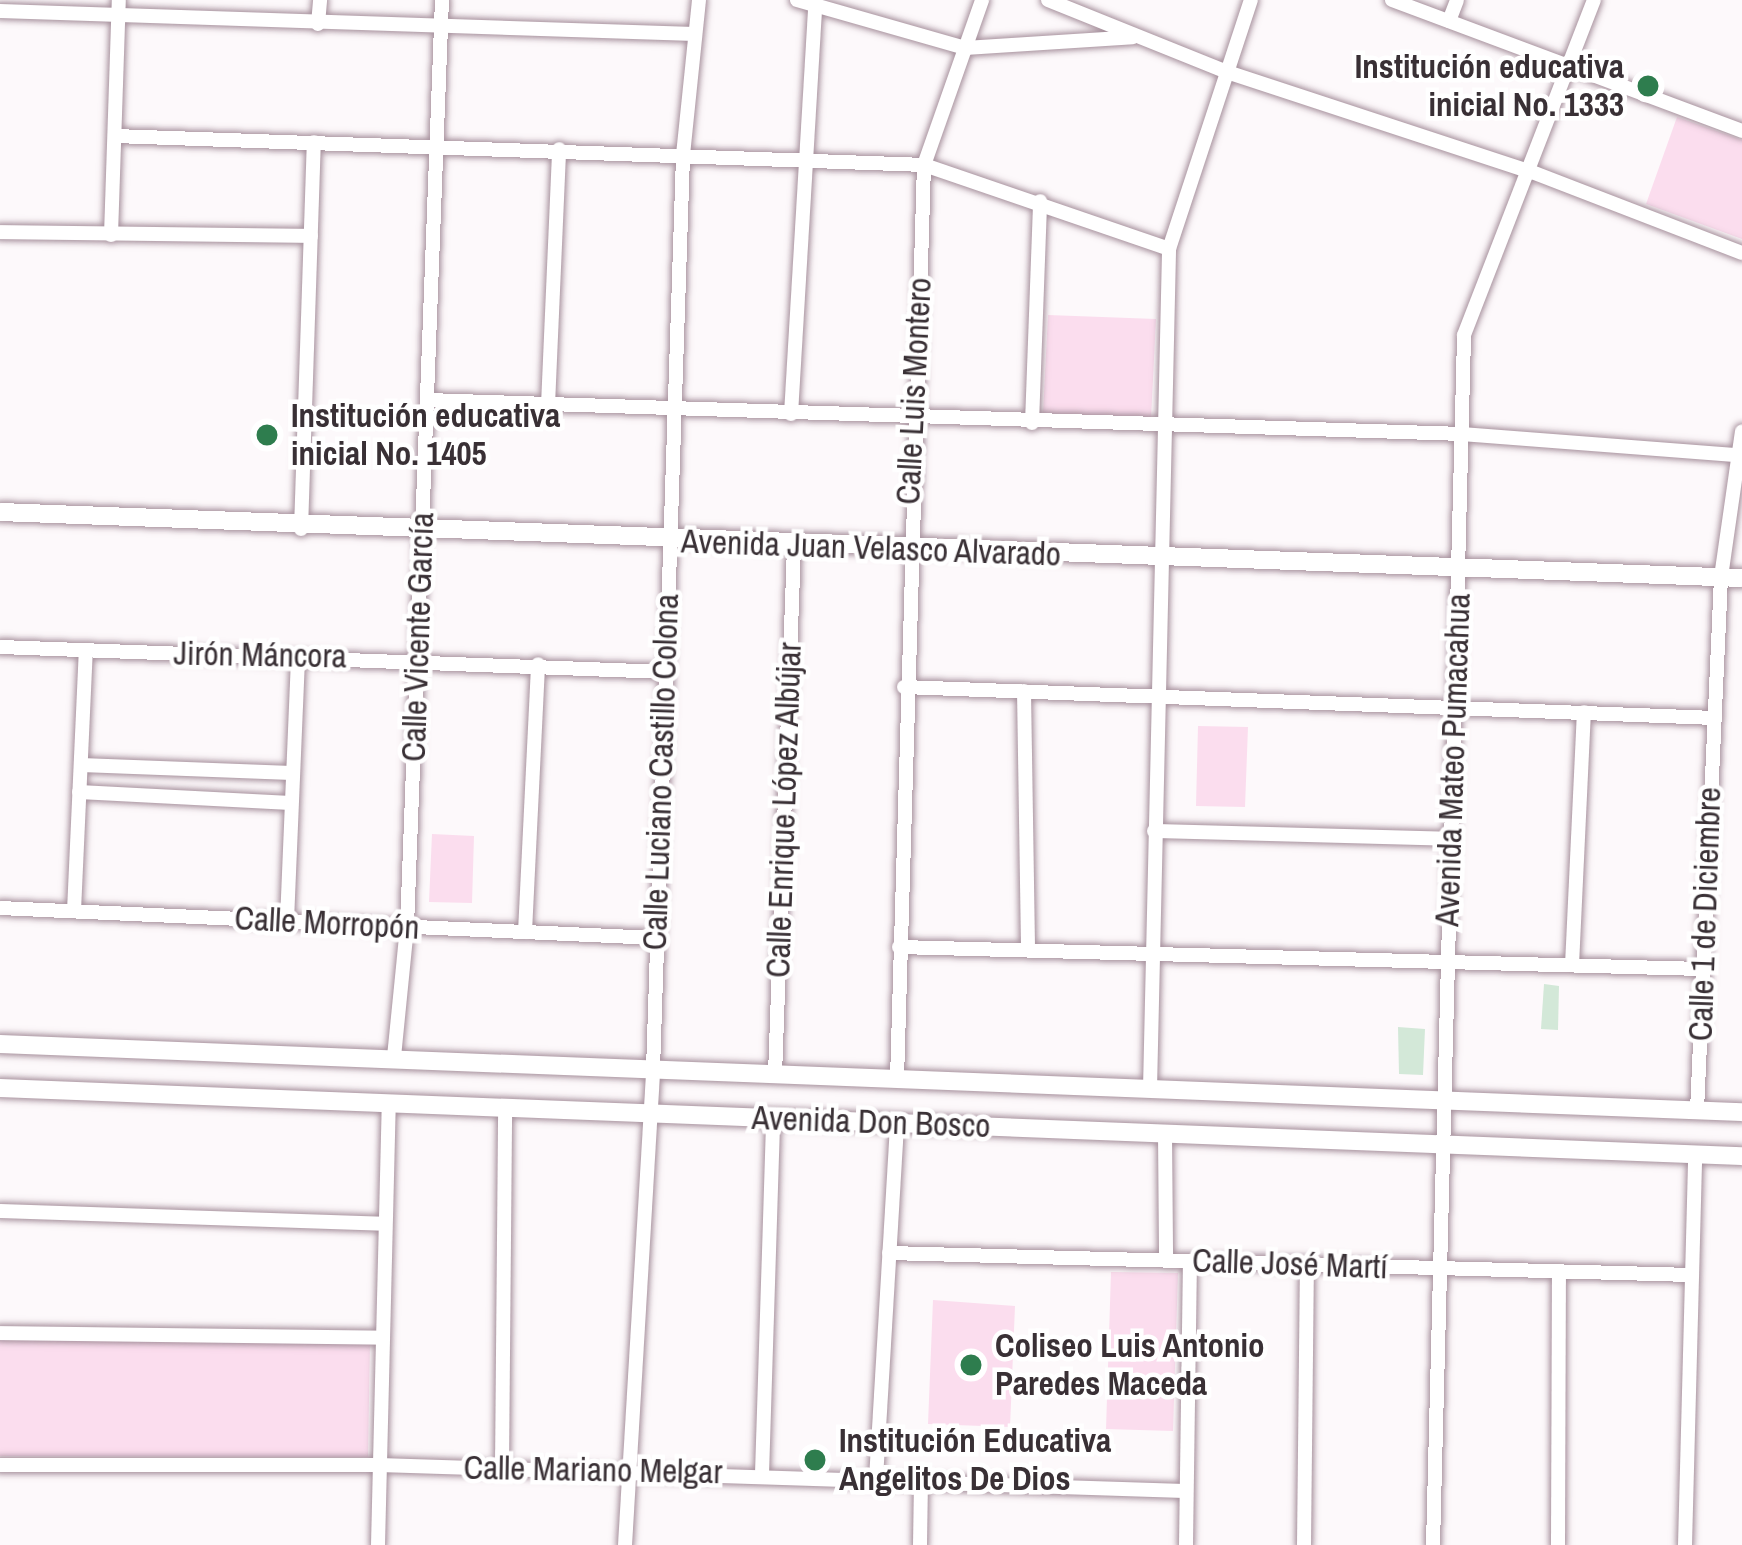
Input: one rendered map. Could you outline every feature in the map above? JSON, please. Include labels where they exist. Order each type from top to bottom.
[{"type":"street","points":[[318,24],[320,0]]},
{"type":"street","name":"Calle Vicente García","points":[[394,1057],[407,927],[442,0]]},
{"type":"street","name":"Calle Luciano Castillo Colona","points":[[625,1545],[652,1070],[683,154],[699,0]]},
{"type":"street","points":[[797,0],[965,48],[1138,36]]},
{"type":"street","name":"Calle Luis Montero","points":[[897,1079],[907,550],[924,165],[982,0]]},
{"type":"street","points":[[1048,0],[1227,72],[1532,172],[1742,253]]},
{"type":"street","points":[[1150,1089],[1157,558],[1169,249],[1251,0]]},
{"type":"street","points":[[1392,0],[1742,131]]},
{"type":"street","points":[[1449,21],[1457,0]]},
{"type":"street","name":"Avenida Mateo Pumacahua","points":[[1433,1545],[1439,1144],[1464,335],[1532,172],[1594,0]]},
{"type":"street","points":[[111,235],[118,6]]},
{"type":"street","points":[[0,11],[118,6],[318,24],[695,34]]},
{"type":"street","points":[[791,414],[801,159],[815,6]]},
{"type":"street","points":[[115,136],[924,165],[1169,249]]},
{"type":"street","points":[[302,529],[314,142]]},
{"type":"street","points":[[548,405],[559,149]]},
{"type":"street","points":[[1032,422],[1040,201]]},
{"type":"street","points":[[0,232],[311,236]]},
{"type":"street","points":[[427,400],[1163,428],[1462,434],[1733,455]]},
{"type":"street","name":"Calle 1 de Diciembre","points":[[1697,1110],[1721,578],[1733,455],[1742,432]]},
{"type":"street","name":"Avenida Juan Velasco Alvarado","points":[[0,512],[302,529],[1742,578]]},
{"type":"street","name":"Calle Enrique López Albújar","points":[[775,1075],[794,546]]},
{"type":"street","name":"Jirón Máncora","points":[[0,647],[298,658],[417,657],[664,672]]},
{"type":"street","points":[[74,911],[86,650]]},
{"type":"street","points":[[287,921],[298,658]]},
{"type":"street","points":[[525,932],[538,664]]},
{"type":"street","points":[[904,687],[1713,718]]},
{"type":"street","points":[[1024,691],[1028,950]]},
{"type":"street","points":[[1572,964],[1584,712]]},
{"type":"street","points":[[81,765],[292,773]]},
{"type":"street","points":[[80,792],[291,803]]},
{"type":"street","points":[[1154,831],[1450,839]]},
{"type":"street","name":"Calle Morropón","points":[[0,908],[655,938]]},
{"type":"street","points":[[899,947],[1703,969]]},
{"type":"street","name":"Avenida Don Bosco","points":[[0,1044],[1742,1112]]},
{"type":"street","name":"Avenida Don Bosco","points":[[0,1088],[1742,1156]]},
{"type":"street","points":[[378,1545],[389,1104]]},
{"type":"street","points":[[502,1468],[505,1108]]},
{"type":"street","points":[[762,1474],[773,1118]]},
{"type":"street","points":[[876,1479],[897,1123]]},
{"type":"street","points":[[1165,1134],[1166,1261]]},
{"type":"street","points":[[1684,1545],[1695,1154]]},
{"type":"street","points":[[0,1210],[384,1224]]},
{"type":"street","name":"Calle José Martí","points":[[889,1253],[1692,1275]]},
{"type":"street","points":[[1186,1545],[1190,1261]]},
{"type":"street","points":[[1304,1545],[1307,1264]]},
{"type":"street","points":[[1558,1272],[1558,1545]]},
{"type":"street","points":[[0,1333],[382,1338]]},
{"type":"street","name":"Calle Mariano Melgar","points":[[0,1466],[379,1465],[1185,1491]]},
{"type":"street","points":[[920,1545],[921,1480]]},
{"type":"shaded area","points":[[1677,117],[1742,140],[1742,239],[1646,204]]},
{"type":"shaded area","points":[[1048,315],[1156,319],[1151,418],[1043,413]]},
{"type":"shaded area","points":[[1198,726],[1248,727],[1245,807],[1196,806]]},
{"type":"shaded area","points":[[432,834],[474,836],[472,903],[429,902]]},
{"type":"shaded area","points":[[1111,1272],[1178,1273],[1173,1431],[1106,1429]]},
{"type":"shaded area","name":"Coliseo Luis Antonio Paredes Maceda","points":[[933,1300],[1015,1306],[1010,1427],[928,1424]]},
{"type":"shaded area","points":[[0,1338],[370,1342],[368,1457],[0,1456]]},
{"type":"building","points":[[1544,984],[1559,986],[1558,1030],[1541,1029]]},
{"type":"building","points":[[1398,1027],[1425,1029],[1423,1075],[1399,1074]]},
{"type":"place","name":"Institución educativa inicial No. 1333","points":[[1648,86]]},
{"type":"place","name":"Institución educativa inicial No. 1405","points":[[267,435]]},
{"type":"place","name":"Coliseo Luis Antonio Paredes Maceda","points":[[971,1365]]},
{"type":"place","name":"Institución Educativa Angelitos De Dios","points":[[815,1460]]}]
